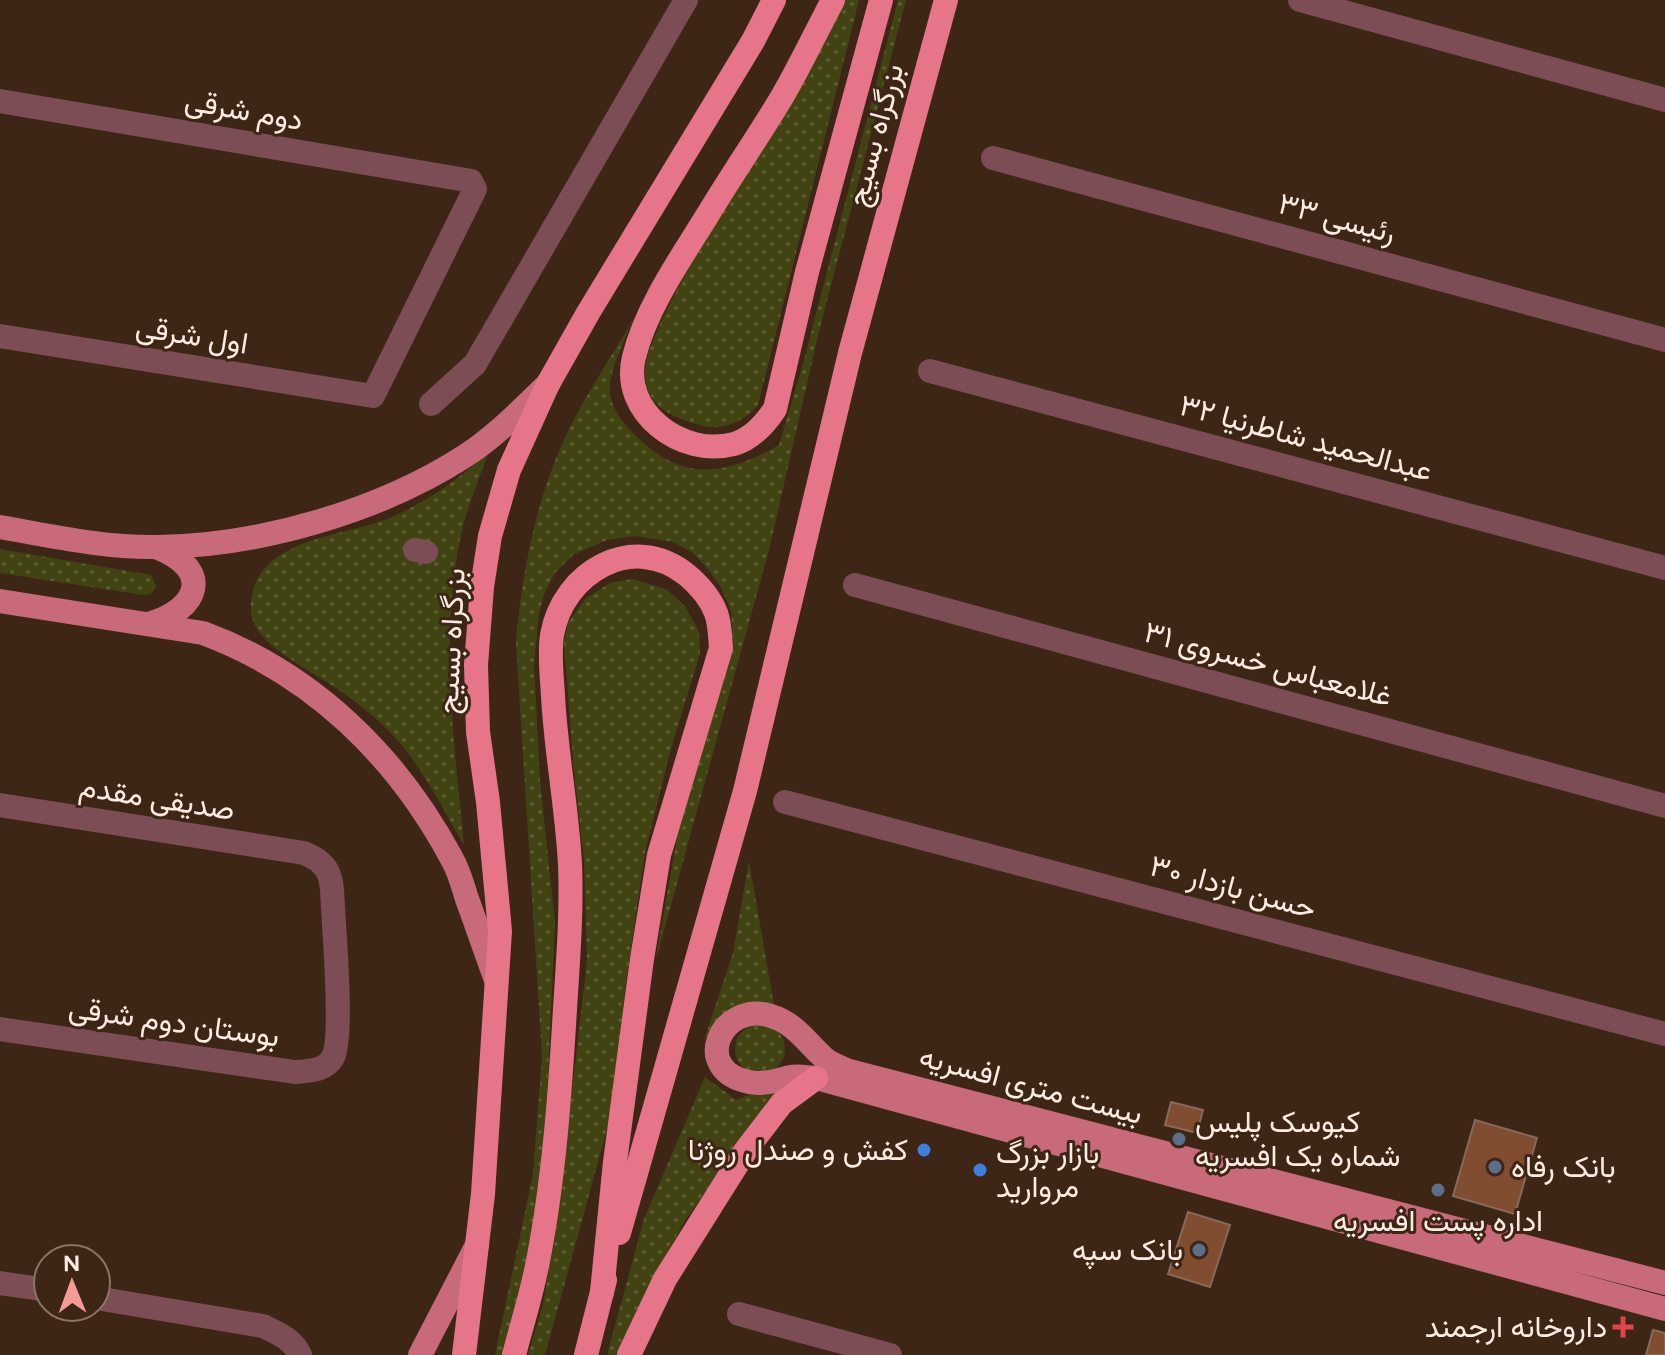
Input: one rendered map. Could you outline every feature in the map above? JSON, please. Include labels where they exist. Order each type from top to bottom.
[{"type":"highway","name":"بزرگراه بسیج","points":[[464,1355],[490,1105],[500,931],[478,732],[476,651],[490,536],[509,470],[548,384],[753,41],[774,0]]},
{"type":"highway","points":[[833,0],[781,98],[674,268],[633,358],[632,385],[643,413],[666,431],[688,442],[714,447],[736,444],[763,427],[775,409],[811,257],[881,0]]},
{"type":"highway","name":"بزرگراه بسیج","points":[[586,1355],[745,791],[850,353],[946,0]]},
{"type":"highway","points":[[514,1355],[545,1222],[560,1082],[569,945],[570,864],[555,734],[551,640],[555,623],[575,588],[595,568],[630,555],[660,558],[680,569],[703,588],[717,614],[721,648],[659,855],[615,1162],[602,1292]]},
{"type":"highway","points":[[629,1355],[665,1279],[746,1150],[782,1103],[816,1078]]},
{"type":"main road","points":[[0,527],[68,539],[156,547],[260,535],[332,516],[420,483],[488,439],[548,384]]},
{"type":"main road","points":[[146,624],[176,613],[187,604],[192,592],[193,579],[186,565],[174,554],[156,547]]},
{"type":"main road","points":[[0,601],[203,633],[234,645],[292,678],[349,722],[392,767],[417,801],[454,861],[496,980]]},
{"type":"main road","name":"بیست متری افسریه","points":[[1665,1283],[846,1070],[826,1060],[793,1027],[774,1016],[760,1013],[744,1015],[729,1022],[721,1032],[716,1057],[722,1068],[741,1080],[769,1083],[793,1076],[816,1078],[1665,1309]]},
{"type":"main road","points":[[420,1355],[478,1243]]},
{"type":"street","points":[[431,404],[475,364],[686,0]]},
{"type":"street","points":[[1300,0],[1665,100]]},
{"type":"street","name":"دوم شرقی","points":[[0,101],[466,180],[475,185],[373,396]]},
{"type":"street","name":"رئیسی ۳۳","points":[[993,158],[1665,340]]},
{"type":"street","name":"اول شرقی","points":[[0,336],[373,396]]},
{"type":"street","name":"عبدالحمید شاطرنیا ۳۲","points":[[930,371],[1665,568]]},
{"type":"street","name":"غلامعباس خسروی ۳۱","points":[[855,585],[1665,806]]},
{"type":"street","name":"حسن بازدار ۳۰","points":[[785,802],[1665,1034]]},
{"type":"street","name":"صدیقی مقدم","points":[[0,805],[304,853],[319,860],[330,873],[338,1027],[334,1055]]},
{"type":"street","name":"بوستان دوم شرقی","points":[[0,1029],[295,1072],[325,1066],[334,1055]]},
{"type":"street","points":[[0,1283],[32,1288]]},
{"type":"street","points":[[112,1301],[263,1326],[282,1335],[300,1355]]},
{"type":"street","points":[[739,1314],[890,1355]]},
{"type":"green space","points":[[845,0],[859,0],[758,405],[741,420],[727,426],[704,426],[678,418],[662,409],[650,395],[645,374],[649,351],[686,274]]},
{"type":"green space","points":[[898,0],[906,0],[819,331],[769,550],[655,963],[678,832],[733,647],[731,611],[721,587],[693,553],[673,542],[635,536],[607,540],[573,555],[555,573],[544,594],[534,665],[540,781],[555,923],[548,1076],[532,1242],[503,1355],[495,1355],[533,1174],[542,1056],[516,642],[526,565],[545,489],[588,393],[634,318],[611,376],[610,394],[616,411],[635,435],[670,461],[704,470],[740,463],[779,445]]},
{"type":"green space","points":[[488,453],[461,535],[451,612],[450,690],[464,845],[428,782],[396,738],[340,690],[283,654],[261,635],[251,614],[251,603],[259,576],[272,561],[310,541],[405,511],[443,489]]},
{"type":"green space","points":[[0,549],[151,575],[156,586],[151,594],[143,595],[0,573]]},
{"type":"green space","points":[[632,579],[666,589],[685,606],[699,632],[700,653],[670,752],[645,853],[626,982],[612,1111],[545,1355],[528,1355],[543,1304],[557,1224],[587,960],[584,860],[564,643],[568,622],[586,598],[610,583]]},
{"type":"green space","points":[[749,861],[775,1011],[717,1025],[704,1040],[733,953]]},
{"type":"green space","points":[[760,1024],[777,1032],[785,1049],[777,1066],[760,1074],[743,1066],[735,1049],[743,1032]]},
{"type":"green space","points":[[705,1077],[736,1100],[777,1089],[683,1224],[647,1289],[617,1355],[607,1355],[644,1219]]},
{"type":"building","points":[[1171,1102],[1203,1110],[1197,1133],[1165,1125]]},
{"type":"building","name":"بانک رفاه","points":[[1475,1120],[1537,1138],[1515,1214],[1453,1196]]},
{"type":"building","name":"بانک سپه","points":[[1188,1212],[1230,1225],[1210,1287],[1168,1274]]},
{"type":"building","points":[[1653,1330],[1665,1333],[1665,1355],[1646,1355]]},
{"type":"place","name":"کیوسک پلیس شماره یک افسریه","points":[[1179,1139]]},
{"type":"place","name":"کفش و صندل روژنا","points":[[924,1150]]},
{"type":"place","name":"بانک رفاه","points":[[1495,1167]]},
{"type":"place","name":"بازار بزرگ مروارید","points":[[980,1170]]},
{"type":"place","name":"اداره پست افسریه","points":[[1438,1190]]},
{"type":"place","name":"بانک سپه","points":[[1199,1250]]},
{"type":"place","name":"داروخانه ارجمند","points":[[1623,1327]]}]
